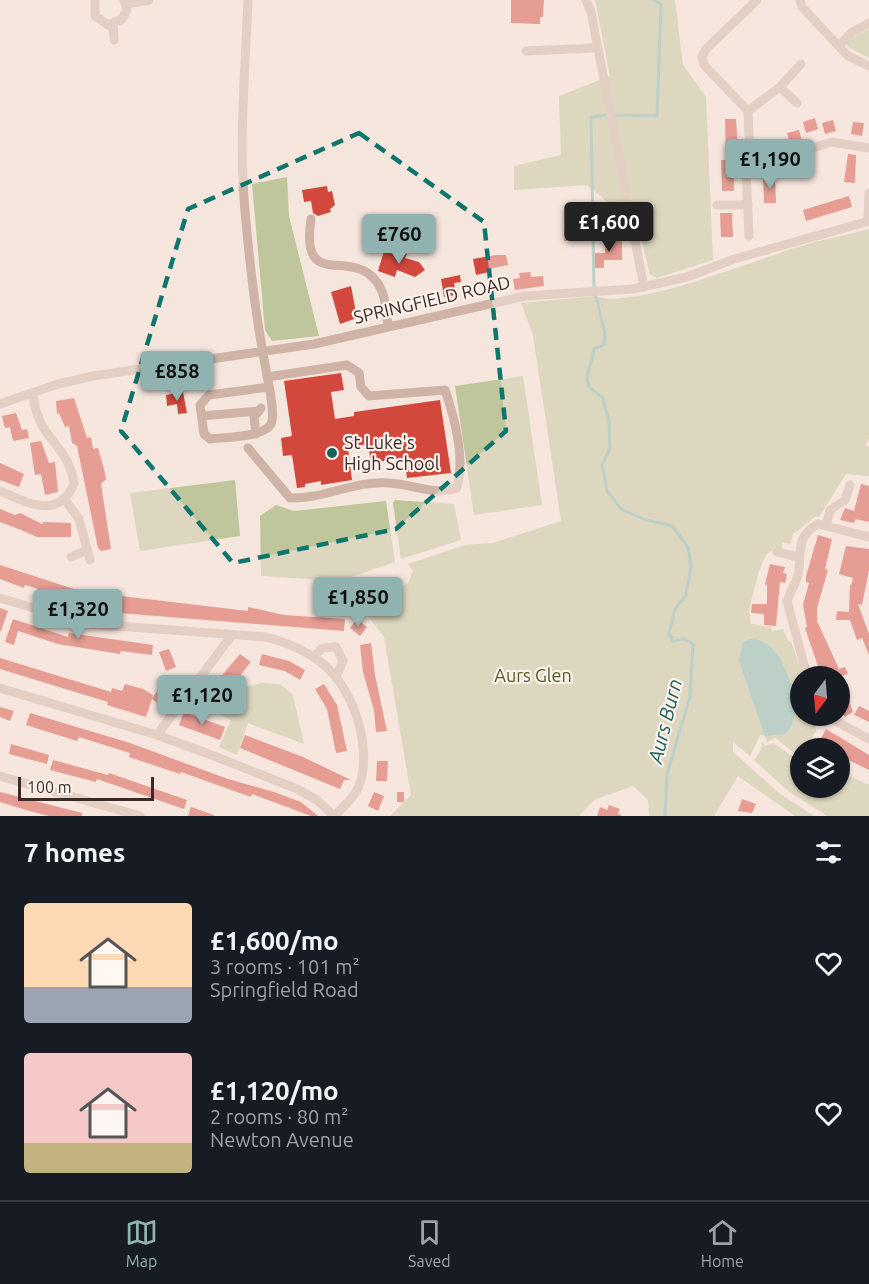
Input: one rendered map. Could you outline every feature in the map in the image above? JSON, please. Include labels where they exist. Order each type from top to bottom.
[{"type":"street","points":[[95,0],[95,16],[103,23],[113,24],[122,19],[125,2],[149,0]]},
{"type":"street","points":[[248,0],[243,177],[246,221],[273,421],[268,429],[256,434],[210,439],[204,434],[200,405],[209,395],[268,387]]},
{"type":"street","points":[[586,0],[591,12],[596,48],[644,287]]},
{"type":"street","points":[[749,236],[746,170],[750,160],[747,111],[704,65],[702,57],[706,49],[757,0]]},
{"type":"street","points":[[800,0],[802,7],[848,56],[869,66]]},
{"type":"street","points":[[840,45],[851,33],[869,23]]},
{"type":"street","points":[[113,24],[114,40]]},
{"type":"street","points":[[526,51],[596,48]]},
{"type":"street","points":[[747,111],[780,87],[801,64]]},
{"type":"street","points":[[780,87],[797,103]]},
{"type":"street","points":[[750,160],[778,158],[832,142],[869,148]]},
{"type":"street","points":[[869,193],[869,221]]},
{"type":"street","points":[[717,206],[748,205]]},
{"type":"street","points":[[311,219],[309,240],[312,255],[318,262],[326,265],[367,272],[377,282],[382,293],[388,326]]},
{"type":"street","name":"SPRINGFIELD ROAD","points":[[0,405],[32,393],[93,376],[314,344],[525,296],[644,287],[687,277],[735,259],[869,221]]},
{"type":"street","points":[[248,448],[290,498],[306,499],[338,493],[364,483],[391,483],[441,493],[457,488],[461,473],[452,410],[445,390],[369,396],[361,387],[359,373],[347,365],[267,376]]},
{"type":"street","points":[[0,491],[43,507],[57,505],[65,500],[74,484],[68,459],[44,429],[37,415],[32,393]]},
{"type":"street","points":[[256,434],[254,417],[270,402]]},
{"type":"street","points":[[202,416],[259,411]]},
{"type":"street","points":[[826,525],[830,510],[845,500],[850,485]]},
{"type":"street","points":[[65,500],[79,519],[90,560]]},
{"type":"street","points":[[804,666],[787,600],[794,589],[800,567],[798,557],[808,530],[818,524],[869,537]]},
{"type":"street","points":[[71,557],[87,550]]},
{"type":"street","points":[[777,552],[798,557]]},
{"type":"street","points":[[0,598],[89,624],[266,638],[283,642],[314,657],[336,677],[348,697],[359,732],[363,763],[358,788],[352,798],[334,816],[316,800],[297,789],[157,735],[0,687]]},
{"type":"street","points":[[157,735],[231,635]]},
{"type":"street","points":[[314,657],[322,648],[330,646],[336,648],[343,661],[336,677]]},
{"type":"street","points":[[845,726],[869,739]]},
{"type":"street","points":[[0,776],[140,816]]},
{"type":"highlighted area","points":[[359,133],[484,222],[506,431],[396,529],[233,563],[121,431],[188,209]]},
{"type":"green space","points":[[595,0],[675,0],[683,65],[706,97],[713,260],[657,278],[650,275],[631,196],[630,229],[602,197],[587,185],[514,190],[514,166],[561,155],[559,96],[610,76]]},
{"type":"green space","points":[[869,29],[869,58],[848,47],[846,41]]},
{"type":"green space","points":[[287,177],[289,216],[319,336],[272,341],[265,330],[252,184]]},
{"type":"green space","name":"Aurs Glen","points":[[869,229],[869,439],[865,445],[869,447],[869,476],[846,474],[819,517],[815,517],[793,534],[790,544],[783,542],[781,549],[776,547],[766,555],[759,571],[749,609],[751,624],[770,627],[772,631],[783,629],[788,641],[791,641],[800,666],[790,666],[790,726],[815,726],[816,731],[812,738],[790,738],[790,750],[775,738],[767,742],[765,736],[760,735],[750,756],[733,742],[733,752],[779,793],[814,816],[795,816],[738,776],[714,816],[649,816],[648,800],[633,786],[594,800],[579,816],[390,816],[411,795],[384,637],[365,612],[408,583],[413,571],[408,564],[465,545],[492,543],[561,521],[533,335],[521,303],[596,296],[614,299],[638,296],[697,281],[801,246]]},
{"type":"green space","points":[[523,376],[542,505],[474,515],[455,386]]},
{"type":"green space","points":[[235,480],[240,536],[140,551],[130,493]]},
{"type":"green space","points":[[395,500],[454,504],[461,540],[401,559],[393,503]]},
{"type":"green space","points":[[386,501],[395,562],[339,581],[261,576],[260,516],[276,505],[294,511]]},
{"type":"green space","points":[[261,683],[280,684],[293,695],[304,744],[248,723],[237,755],[219,747],[231,720],[197,704],[210,687],[232,706],[245,687]]},
{"type":"green space","points":[[762,741],[765,746],[773,743],[790,755],[790,792],[754,760],[761,750]]},
{"type":"green space","points":[[850,776],[869,785],[869,816],[827,816],[799,798],[850,798]]},
{"type":"water","points":[[754,638],[767,644],[782,662],[788,675],[791,726],[785,734],[765,736],[739,661],[743,642]]},
{"type":"building","points":[[511,0],[544,0],[543,17],[540,17],[540,24],[511,23]]},
{"type":"building","points":[[815,118],[818,129],[806,133],[803,122]]},
{"type":"building","points":[[725,119],[736,119],[738,151],[733,152],[734,191],[722,191],[721,160],[726,160]]},
{"type":"building","points":[[833,120],[836,131],[825,134],[822,123]]},
{"type":"building","points":[[853,122],[864,123],[862,136],[851,134]]},
{"type":"building","points":[[799,130],[802,141],[790,144],[787,133]]},
{"type":"building","points":[[848,154],[856,155],[855,183],[844,182]]},
{"type":"building","points":[[763,176],[775,176],[776,203],[764,203]]},
{"type":"building","points":[[327,186],[328,192],[332,191],[335,205],[330,209],[331,212],[318,216],[313,213],[311,201],[304,202],[302,190]]},
{"type":"building","points":[[849,196],[852,207],[806,221],[803,210]]},
{"type":"building","points":[[566,210],[575,212],[576,221],[581,221],[581,232],[574,232],[574,241],[564,241]]},
{"type":"building","points":[[720,213],[732,213],[733,237],[721,237]]},
{"type":"building","points":[[622,240],[622,260],[604,260],[604,268],[595,268],[595,253],[605,253],[605,242]]},
{"type":"building","points":[[395,250],[407,254],[405,258],[419,262],[425,270],[415,277],[397,270],[395,277],[378,271],[384,251],[394,254]]},
{"type":"building","points":[[506,255],[508,265],[488,269],[489,272],[476,275],[473,259]]},
{"type":"building","points":[[530,272],[531,277],[543,276],[544,286],[515,290],[513,279],[520,278],[519,273]]},
{"type":"building","points":[[460,275],[461,282],[454,283],[456,295],[444,297],[441,279]]},
{"type":"building","points":[[351,286],[357,318],[340,324],[331,292]]},
{"type":"building","points":[[341,373],[344,390],[331,392],[335,419],[354,416],[354,412],[440,400],[451,473],[407,478],[404,458],[371,463],[368,444],[348,447],[352,480],[321,485],[321,481],[297,488],[292,455],[283,456],[281,438],[292,436],[284,381]]},
{"type":"building","points":[[183,392],[187,413],[178,414],[177,404],[167,406],[166,395]]},
{"type":"building","points":[[74,398],[87,438],[91,437],[93,449],[98,448],[104,469],[106,479],[101,484],[111,549],[101,551],[98,548],[77,446],[72,443],[69,426],[65,427],[59,413],[57,414],[56,401]]},
{"type":"building","points":[[16,413],[22,430],[27,429],[29,438],[13,441],[10,427],[5,428],[2,416]]},
{"type":"building","points":[[41,441],[49,463],[55,462],[58,492],[45,495],[41,474],[35,475],[30,443]]},
{"type":"building","points":[[0,463],[24,474],[19,487],[0,480]]},
{"type":"building","points":[[861,484],[869,486],[869,522],[856,519],[854,523],[840,520],[845,508],[854,511]]},
{"type":"building","points":[[0,509],[15,515],[20,513],[42,524],[43,522],[71,523],[71,537],[37,537],[0,522]]},
{"type":"building","points":[[818,535],[832,539],[825,569],[828,570],[817,608],[817,621],[838,666],[818,666],[805,628],[807,627],[803,605],[809,583],[806,582]]},
{"type":"building","points":[[846,546],[869,549],[869,570],[862,605],[858,604],[869,634],[869,655],[862,638],[857,640],[850,620],[836,620],[837,611],[849,612],[850,584],[851,586],[853,578],[839,574]]},
{"type":"building","points":[[770,564],[785,567],[783,573],[787,574],[785,583],[780,582],[776,626],[764,625],[764,614],[751,613],[752,604],[767,604],[767,585],[765,584]]},
{"type":"building","points":[[0,565],[80,591],[121,599],[121,596],[248,611],[248,607],[284,615],[345,619],[344,631],[119,613],[120,608],[79,601],[25,585],[24,588],[0,579]]},
{"type":"building","points":[[0,608],[8,611],[1,631],[0,631]]},
{"type":"building","points":[[13,619],[68,637],[69,633],[153,645],[152,655],[121,651],[120,654],[58,644],[18,631],[14,645],[5,642]]},
{"type":"building","points":[[357,619],[367,627],[360,636],[350,628]]},
{"type":"building","points":[[371,643],[387,731],[376,732],[374,710],[363,672],[360,645]]},
{"type":"building","points":[[169,649],[176,667],[166,671],[159,652]]},
{"type":"building","points":[[240,654],[251,662],[223,696],[212,687]]},
{"type":"building","points":[[262,654],[289,661],[305,670],[300,680],[285,671],[259,665]]},
{"type":"building","points":[[0,658],[111,692],[112,688],[122,691],[125,684],[143,689],[153,695],[152,698],[163,683],[172,689],[160,705],[152,699],[146,717],[107,705],[108,702],[0,669]]},
{"type":"building","points":[[324,684],[337,705],[347,751],[336,753],[327,709],[315,689]]},
{"type":"building","points":[[859,706],[869,711],[869,722],[854,715]]},
{"type":"building","points":[[0,707],[14,711],[10,721],[0,717]]},
{"type":"building","points":[[184,712],[225,727],[220,740],[179,725]]},
{"type":"building","points":[[30,713],[130,743],[228,779],[274,792],[301,802],[318,816],[311,816],[252,794],[251,797],[181,772],[180,774],[129,757],[130,753],[79,737],[77,741],[26,725]]},
{"type":"building","points":[[826,729],[841,738],[821,738]]},
{"type":"building","points":[[245,735],[303,757],[351,780],[344,780],[340,789],[240,748]]},
{"type":"building","points":[[11,744],[49,755],[47,764],[9,754]]},
{"type":"building","points":[[850,744],[869,755],[869,770],[850,761]]},
{"type":"building","points":[[53,760],[108,775],[109,773],[187,800],[184,809],[97,779],[96,782],[50,770]]},
{"type":"building","points":[[377,761],[388,761],[387,781],[376,781]]},
{"type":"building","points":[[0,792],[82,813],[82,816],[49,816],[26,810],[0,802]]},
{"type":"building","points":[[374,792],[384,796],[378,811],[368,806]]},
{"type":"building","points":[[397,792],[404,792],[404,802],[397,802]]},
{"type":"building","points":[[742,799],[756,804],[752,813],[738,811]]},
{"type":"building","points":[[609,805],[620,809],[618,813],[622,816],[597,816],[600,807],[607,810]]},
{"type":"building","points":[[191,807],[214,815],[214,816],[188,816]]},
{"type":"waterway","name":"Aurs Burn","points":[[614,115],[657,116],[661,4],[653,0]]},
{"type":"waterway","name":"Aurs Burn","points":[[608,115],[591,117],[594,288],[605,334],[604,345],[594,349],[587,378],[589,387],[603,398],[609,423],[610,448],[602,465],[607,491],[621,509],[643,519],[672,526],[688,547],[691,566],[686,595],[675,609],[669,633],[673,641],[684,639],[693,644],[690,697],[667,774],[665,816]]},
{"type":"place","name":"St Luke's High School","points":[[332,453]]}]
